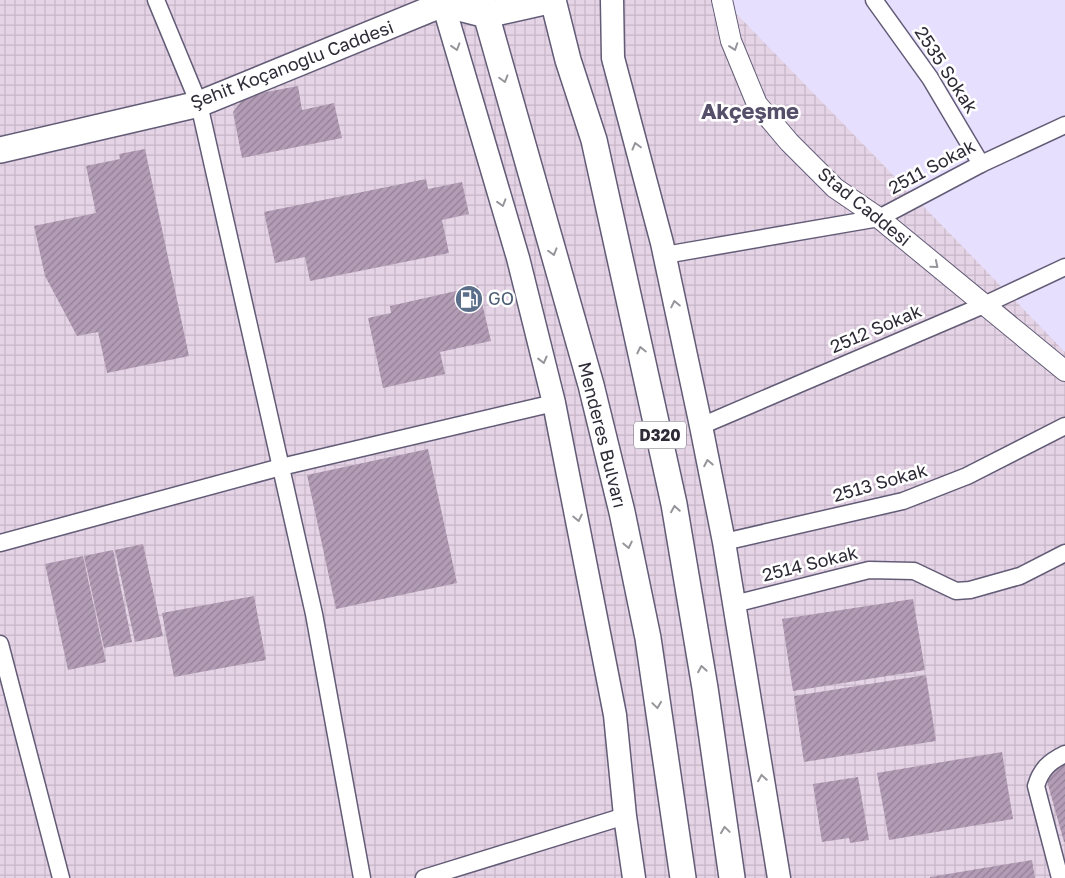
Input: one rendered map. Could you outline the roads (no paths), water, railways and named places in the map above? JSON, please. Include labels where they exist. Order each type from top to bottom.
[{"type":"main road","points":[[553,0],[484,7],[444,1],[518,258],[554,403],[615,716],[625,816],[634,878]]},
{"type":"main road","name":"D320","points":[[553,0],[568,60],[594,140],[672,494],[705,688],[732,878]]},
{"type":"main road","points":[[612,0],[613,58],[665,255],[701,426],[724,542],[778,878]]},
{"type":"main road","name":"Şehit Koçanoğlu Caddesi","points":[[0,150],[199,104],[444,1]]},
{"type":"main road","name":"Menderes Bulvarı","points":[[484,7],[590,385],[622,512],[648,638],[683,878]]},
{"type":"street","points":[[156,0],[199,104],[314,614],[362,878]]},
{"type":"street","name":"Stad Caddesi","points":[[722,0],[734,48],[757,104],[789,142],[835,188],[879,218],[1064,368]]},
{"type":"street","name":"2535 Sokak","points":[[874,0],[930,78],[980,164]]},
{"type":"street","name":"2511 Sokak","points":[[665,255],[879,218],[980,164],[1065,125]]},
{"type":"street","name":"2512 Sokak","points":[[701,426],[984,305],[1065,266]]},
{"type":"street","points":[[0,543],[281,467],[554,403]]},
{"type":"street","name":"2513 Sokak","points":[[724,542],[903,501],[967,476],[1065,426]]},
{"type":"street","name":"2514 Sokak","points":[[734,604],[869,570],[914,571],[956,591],[970,590],[1020,576],[1065,553]]},
{"type":"street","points":[[0,644],[61,878]]},
{"type":"street","points":[[1060,878],[1036,786],[1040,773],[1050,762],[1065,754]]},
{"type":"street","points":[[424,878],[625,816]]},
{"type":"place","name":"GO","points":[[469,299]]},
{"type":"district","name":"Akçeşme","points":[[750,111]]}]
